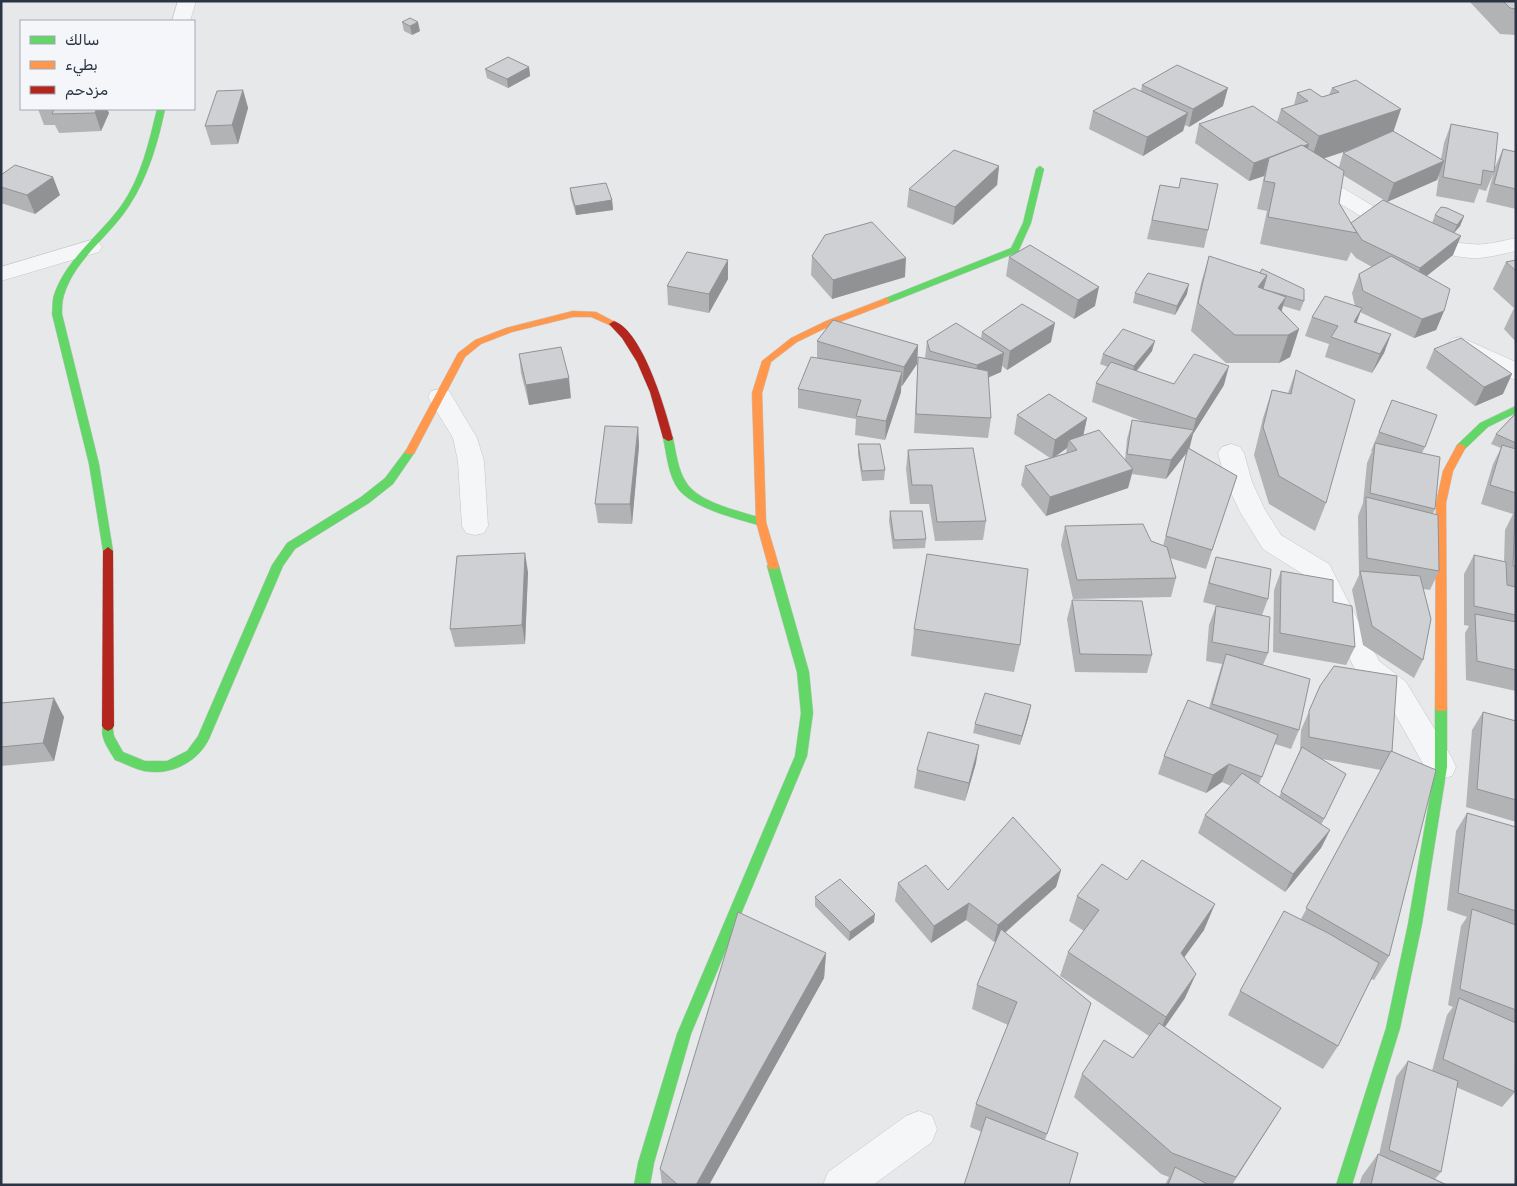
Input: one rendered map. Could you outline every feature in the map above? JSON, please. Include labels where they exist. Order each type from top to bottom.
[{"type":"street","points":[[181,20],[187,1]]},
{"type":"street","points":[[161,110],[158,128],[133,192],[114,220],[71,272],[59,296],[57,314],[94,464],[108,544],[108,736],[119,756],[144,766],[168,766],[191,755],[203,739],[278,564],[291,546],[365,500],[389,481],[405,461],[462,354],[470,344],[484,338],[568,314],[592,314],[609,319],[635,346],[648,371],[684,490],[703,500],[761,522]]},
{"type":"street","points":[[642,1185],[646,1163],[684,1034],[801,756],[807,713],[803,672],[761,522],[757,393],[767,360],[794,340],[829,323],[991,261],[1023,255],[1027,222],[1040,169]]},
{"type":"street","points":[[1318,182],[1402,229],[1448,248],[1473,251],[1516,244]]},
{"type":"street","points":[[1,274],[92,247]]},
{"type":"street","points":[[1460,344],[1516,372]]},
{"type":"street","points":[[440,398],[465,438],[471,461],[475,526]]},
{"type":"street","points":[[1344,1185],[1394,1028],[1415,924],[1441,767],[1442,502],[1448,472],[1463,445],[1486,423],[1516,409]]},
{"type":"street","points":[[1231,453],[1239,482],[1249,504],[1272,542],[1319,571],[1369,670],[1396,690],[1441,767]]},
{"type":"street","points":[[840,1185],[919,1129]]},
{"type":"building","points":[[1503,1],[1516,1],[1516,9],[1510,8]]},
{"type":"building","points":[[410,18],[418,22],[410,26],[402,22]]},
{"type":"building","points":[[508,57],[529,67],[507,79],[485,69]]},
{"type":"building","points":[[1177,65],[1228,88],[1193,109],[1142,85]]},
{"type":"building","points":[[1356,80],[1401,109],[1319,136],[1281,109],[1308,101],[1297,93],[1310,89],[1322,97],[1339,92],[1332,88]]},
{"type":"building","points":[[1134,88],[1188,113],[1147,137],[1093,111]]},
{"type":"building","points":[[243,90],[232,125],[205,126],[217,91]]},
{"type":"building","points":[[1253,106],[1309,144],[1254,163],[1199,124]]},
{"type":"building","points":[[54,110],[96,110],[95,113],[52,114]]},
{"type":"building","points":[[1451,124],[1498,133],[1494,172],[1483,170],[1481,185],[1443,177]]},
{"type":"building","points":[[1393,131],[1444,161],[1394,183],[1343,153]]},
{"type":"building","points":[[1302,145],[1344,171],[1339,203],[1357,233],[1268,217],[1275,183],[1264,181],[1269,158]]},
{"type":"building","points":[[1503,149],[1516,152],[1516,189],[1494,184]]},
{"type":"building","points":[[954,150],[999,166],[955,207],[909,189]]},
{"type":"building","points":[[15,165],[53,177],[27,195],[1,187],[1,175]]},
{"type":"building","points":[[1181,178],[1218,184],[1208,230],[1152,220],[1160,185],[1179,188]]},
{"type":"building","points":[[606,183],[612,200],[575,206],[570,188]]},
{"type":"building","points":[[1383,200],[1461,236],[1420,268],[1362,240],[1351,223]]},
{"type":"building","points":[[1441,207],[1464,216],[1457,225],[1435,215]]},
{"type":"building","points":[[872,222],[906,258],[833,280],[812,256],[825,235]]},
{"type":"building","points":[[1030,245],[1099,287],[1078,300],[1009,257]]},
{"type":"building","points":[[687,252],[728,260],[709,294],[667,286]]},
{"type":"building","points":[[1209,256],[1267,275],[1258,287],[1286,297],[1278,308],[1299,329],[1288,335],[1235,335],[1198,303]]},
{"type":"building","points":[[1391,256],[1450,289],[1444,311],[1422,319],[1363,291],[1359,274]]},
{"type":"building","points":[[1516,260],[1516,271],[1506,262]]},
{"type":"building","points":[[1262,269],[1304,289],[1304,301],[1263,289],[1267,275],[1260,273]]},
{"type":"building","points":[[1148,273],[1189,284],[1177,306],[1135,293]]},
{"type":"building","points":[[1325,296],[1362,308],[1354,322],[1391,334],[1380,354],[1331,337],[1338,326],[1312,317]]},
{"type":"building","points":[[1022,304],[1055,323],[1010,351],[982,332]]},
{"type":"building","points":[[833,320],[918,345],[904,367],[817,341]]},
{"type":"building","points":[[956,323],[1004,353],[977,365],[930,351],[927,341]]},
{"type":"building","points":[[1123,329],[1155,341],[1134,366],[1103,354]]},
{"type":"building","points":[[1461,338],[1512,374],[1484,387],[1434,349]]},
{"type":"building","points":[[561,347],[569,378],[526,385],[519,354]]},
{"type":"building","points":[[1194,354],[1229,366],[1196,419],[1096,383],[1111,362],[1174,384]]},
{"type":"building","points":[[811,357],[902,372],[886,421],[856,416],[861,400],[798,389]]},
{"type":"building","points":[[918,357],[988,371],[991,418],[916,414]]},
{"type":"building","points":[[1296,370],[1355,400],[1326,503],[1279,476],[1263,427],[1272,390],[1291,394]]},
{"type":"building","points":[[1049,394],[1087,418],[1055,440],[1017,415]]},
{"type":"building","points":[[1392,400],[1437,415],[1425,447],[1379,432]]},
{"type":"building","points":[[1516,413],[1516,443],[1496,434]]},
{"type":"building","points":[[1132,420],[1194,430],[1171,460],[1127,454]]},
{"type":"building","points":[[605,426],[638,427],[630,504],[595,504]]},
{"type":"building","points":[[1099,430],[1133,469],[1050,497],[1025,466],[1077,450],[1069,440]]},
{"type":"building","points":[[1375,443],[1440,457],[1435,509],[1370,493]]},
{"type":"building","points":[[858,444],[880,444],[885,470],[862,471]]},
{"type":"building","points":[[1502,445],[1516,449],[1516,493],[1490,485]]},
{"type":"building","points":[[973,448],[986,521],[937,522],[932,485],[912,485],[908,450]]},
{"type":"building","points":[[1188,448],[1237,476],[1212,550],[1166,536]]},
{"type":"building","points":[[1366,497],[1438,515],[1439,571],[1367,558]]},
{"type":"building","points":[[890,511],[922,511],[926,539],[894,540]]},
{"type":"building","points":[[1515,511],[1516,566],[1513,566]]},
{"type":"building","points":[[1143,524],[1151,541],[1167,547],[1176,578],[1077,580],[1065,526]]},
{"type":"building","points":[[525,553],[522,625],[450,629],[457,556]]},
{"type":"building","points":[[927,554],[1028,569],[1020,645],[914,629]]},
{"type":"building","points":[[1474,555],[1506,562],[1507,585],[1516,587],[1516,615],[1474,606]]},
{"type":"building","points":[[1216,557],[1271,569],[1268,599],[1209,583]]},
{"type":"building","points":[[1281,571],[1333,580],[1333,602],[1352,606],[1355,647],[1280,633]]},
{"type":"building","points":[[1360,571],[1420,576],[1431,619],[1423,660],[1372,626]]},
{"type":"building","points":[[1072,600],[1142,601],[1152,655],[1080,654]]},
{"type":"building","points":[[1216,606],[1270,617],[1268,653],[1212,642]]},
{"type":"building","points":[[1475,614],[1516,622],[1516,670],[1477,661]]},
{"type":"building","points":[[1226,654],[1310,679],[1299,730],[1212,704]]},
{"type":"building","points":[[1334,666],[1397,676],[1391,752],[1309,737],[1309,711],[1320,686]]},
{"type":"building","points":[[985,693],[1031,705],[1022,736],[975,724]]},
{"type":"building","points":[[54,698],[43,743],[1,747],[1,703]]},
{"type":"building","points":[[1188,700],[1278,735],[1262,777],[1229,764],[1213,775],[1164,756]]},
{"type":"building","points":[[1483,712],[1516,721],[1516,800],[1477,789]]},
{"type":"building","points":[[928,732],[979,745],[969,783],[917,770]]},
{"type":"building","points":[[1302,747],[1346,774],[1324,819],[1281,792]]},
{"type":"building","points":[[1391,751],[1436,770],[1389,956],[1306,908]]},
{"type":"building","points":[[1242,773],[1330,830],[1293,874],[1205,815]]},
{"type":"building","points":[[1467,813],[1516,827],[1516,911],[1458,893]]},
{"type":"building","points":[[1013,817],[1061,870],[998,925],[969,903],[934,926],[898,883],[926,865],[948,890]]},
{"type":"building","points":[[1142,860],[1215,904],[1181,953],[1196,974],[1166,1017],[1068,952],[1099,910],[1077,896],[1102,864],[1127,880]]},
{"type":"building","points":[[840,879],[875,914],[850,932],[815,897]]},
{"type":"building","points":[[1472,909],[1516,925],[1516,1010],[1460,989]]},
{"type":"building","points":[[1284,911],[1328,933],[1379,963],[1338,1046],[1240,991]]},
{"type":"building","points":[[738,912],[826,953],[696,1185],[678,1185],[660,1169]]},
{"type":"building","points":[[1001,929],[1091,1003],[1047,1134],[976,1104],[1017,1002],[977,985]]},
{"type":"building","points":[[1459,998],[1516,1023],[1515,1092],[1443,1059]]},
{"type":"building","points":[[1159,1023],[1281,1108],[1236,1177],[1172,1153],[1082,1074],[1104,1040],[1133,1058]]},
{"type":"building","points":[[1408,1061],[1458,1081],[1441,1172],[1389,1150]]},
{"type":"building","points":[[986,1117],[1078,1153],[1069,1185],[964,1185]]},
{"type":"building","points":[[1378,1154],[1447,1185],[1371,1185]]},
{"type":"building","points":[[1175,1167],[1209,1185],[1168,1185]]},
{"type":"traffic: fast","points":[[108,551],[94,464],[57,314],[58,300],[64,282],[71,270],[117,217],[132,195],[148,159],[161,110]]},
{"type":"traffic: fast","points":[[886,301],[1015,250],[1027,223],[1040,169]]},
{"type":"traffic: fast","points":[[1461,447],[1484,425],[1516,409]]},
{"type":"traffic: fast","points":[[668,438],[677,476],[689,493],[708,504],[761,522]]},
{"type":"traffic: fast","points":[[108,726],[108,736],[119,756],[144,766],[168,766],[191,755],[203,739],[278,565],[291,546],[365,500],[389,481],[410,452]]},
{"type":"traffic: fast","points":[[642,1185],[646,1163],[684,1034],[801,756],[807,713],[803,672],[773,566]]},
{"type":"traffic: fast","points":[[1344,1185],[1393,1028],[1415,924],[1441,767],[1441,708]]},
{"type":"traffic: slow","points":[[773,566],[761,522],[757,393],[767,361],[794,340],[829,323],[886,301]]},
{"type":"traffic: slow","points":[[410,452],[461,355],[478,342],[509,330],[573,314],[593,314],[614,324]]},
{"type":"traffic: slow","points":[[1441,708],[1441,503],[1448,471],[1461,447]]},
{"type":"traffic: jam","points":[[614,324],[634,348],[642,362],[655,392],[668,438]]},
{"type":"traffic: jam","points":[[108,551],[108,726]]}]
